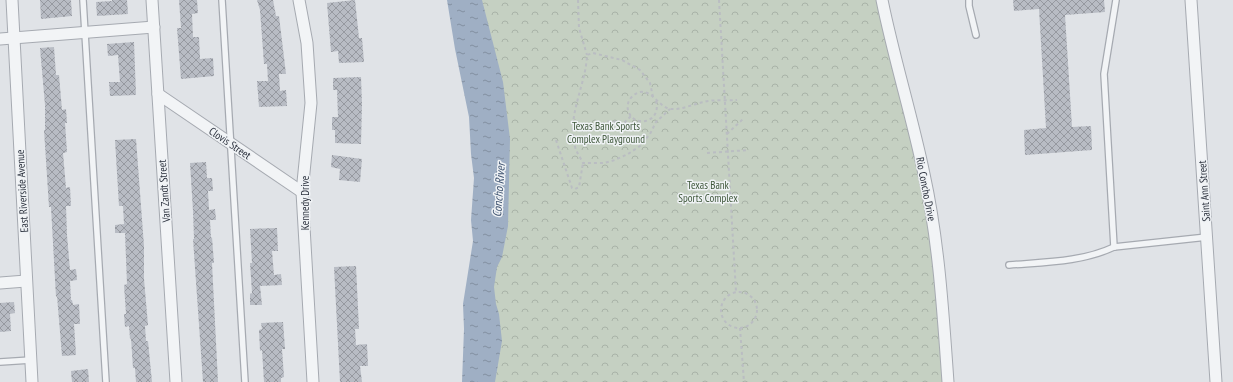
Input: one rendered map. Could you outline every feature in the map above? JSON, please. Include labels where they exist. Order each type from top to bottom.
[{"type":"street","name":"East Riverside Avenue","points":[[12,0],[32,382]]},
{"type":"street","name":"Van Zandt Street","points":[[152,0],[176,382]]},
{"type":"street","name":"Kennedy Drive","points":[[299,0],[307,43],[311,103],[302,192],[313,382]]},
{"type":"street","name":"Rio Concho Drive","points":[[882,0],[889,35],[924,174],[937,252],[948,382]]},
{"type":"street","name":"Saint Ann Street","points":[[1191,0],[1216,382]]},
{"type":"street","points":[[0,39],[154,27]]},
{"type":"street","name":"Clovis Street","points":[[158,94],[302,192]]},
{"type":"street","points":[[0,283],[26,281]]},
{"type":"lane","points":[[83,0],[106,382]]},
{"type":"lane","points":[[222,0],[245,382]]},
{"type":"lane","points":[[969,0],[976,35]]},
{"type":"lane","points":[[1114,247],[1104,74],[1116,0]]},
{"type":"lane","points":[[1009,265],[1076,259],[1114,247],[1207,237]]},
{"type":"lane","points":[[0,362],[31,360]]},
{"type":"path","points":[[556,140],[572,188],[575,189],[579,187],[583,163],[576,150],[574,126],[576,106],[587,66],[587,55],[579,28],[578,0]]},
{"type":"path","points":[[719,0],[736,292]]},
{"type":"path","points":[[587,55],[593,53],[622,60],[640,70],[650,83],[653,97]]},
{"type":"path","points":[[656,101],[656,111],[650,119],[642,122],[637,121],[628,112],[627,107],[630,98],[634,94],[644,92],[651,95],[656,101],[670,109],[679,109],[705,101],[737,100]]},
{"type":"path","points":[[583,163],[604,163],[628,154],[640,146],[650,134],[656,122],[670,109]]},
{"type":"path","points":[[574,126],[596,129],[605,122],[612,121],[623,124],[631,116]]},
{"type":"path","points":[[727,134],[744,118]]},
{"type":"path","points":[[650,119],[656,122]]},
{"type":"path","points":[[707,153],[749,150]]},
{"type":"path","points":[[736,292],[743,292],[753,299],[756,304],[757,311],[752,322],[747,326],[740,328],[730,325],[723,318],[721,312],[724,300],[729,295],[736,292]]},
{"type":"path","points":[[740,328],[744,382]]},
{"type":"green space","name":"Texas Bank Sports Complex","points":[[468,0],[882,0],[924,174],[948,382],[474,382],[494,257]]},
{"type":"water","name":"Concho River","points":[[447,0],[482,0],[503,82],[510,139],[508,226],[502,257],[497,267],[494,287],[502,341],[495,382],[462,382],[464,329],[463,304],[473,241],[471,220],[474,178],[469,117]]},
{"type":"building","points":[[40,0],[71,0],[72,16],[41,19]]},
{"type":"building","points":[[127,0],[128,14],[97,16],[96,2]]},
{"type":"building","points":[[179,0],[197,0],[198,13],[192,14],[193,37],[199,37],[200,59],[213,58],[214,76],[181,79],[177,28],[181,28]]},
{"type":"building","points":[[257,0],[273,0],[276,16],[279,16],[286,74],[279,74],[280,91],[286,90],[287,106],[259,107],[257,81],[268,81],[267,64],[264,64],[260,10]]},
{"type":"building","points":[[355,0],[359,38],[362,38],[364,62],[339,63],[338,51],[331,52],[327,3]]},
{"type":"building","points":[[1013,0],[1104,0],[1105,12],[1065,15],[1072,127],[1091,126],[1092,150],[1025,155],[1024,130],[1046,128],[1039,9],[1014,11]]},
{"type":"building","points":[[134,42],[136,95],[110,96],[109,82],[120,82],[118,55],[108,56],[107,44]]},
{"type":"building","points":[[54,47],[56,75],[59,75],[62,110],[66,109],[67,123],[65,123],[67,152],[63,153],[66,188],[70,187],[71,206],[66,206],[67,235],[70,270],[76,269],[77,280],[70,281],[71,300],[73,305],[79,304],[80,324],[74,324],[76,355],[62,356],[57,296],[56,297],[51,207],[49,207],[44,130],[45,105],[40,48]]},
{"type":"building","points":[[361,77],[361,144],[335,143],[335,130],[332,130],[332,117],[338,117],[337,90],[333,90],[333,78]]},
{"type":"building","points":[[136,139],[148,325],[145,326],[152,382],[136,382],[135,368],[133,368],[129,326],[125,327],[124,314],[126,314],[124,285],[127,284],[125,233],[115,233],[115,225],[124,224],[123,206],[119,206],[115,140]]},
{"type":"building","points":[[332,155],[362,159],[360,182],[339,180],[340,169],[331,167]]},
{"type":"building","points":[[206,162],[207,178],[212,178],[213,191],[208,191],[209,210],[215,209],[216,220],[210,220],[214,263],[212,263],[218,382],[203,382],[193,239],[190,163]]},
{"type":"building","points":[[277,228],[278,251],[272,251],[274,275],[281,274],[282,285],[260,286],[262,305],[250,305],[250,294],[252,293],[250,263],[252,263],[250,229]]},
{"type":"building","points":[[356,266],[359,329],[355,329],[356,345],[367,344],[368,366],[360,366],[362,382],[340,382],[334,267]]},
{"type":"building","points":[[14,302],[15,313],[10,314],[11,331],[0,332],[0,303]]},
{"type":"building","points":[[283,322],[285,349],[282,349],[284,377],[281,378],[281,382],[264,382],[262,350],[260,351],[259,330],[262,329],[261,323]]},
{"type":"building","points":[[88,369],[89,382],[72,382],[71,371]]},
{"type":"park label","name":"Texas Bank Sports Complex Playground","points":[[606,132]]}]
